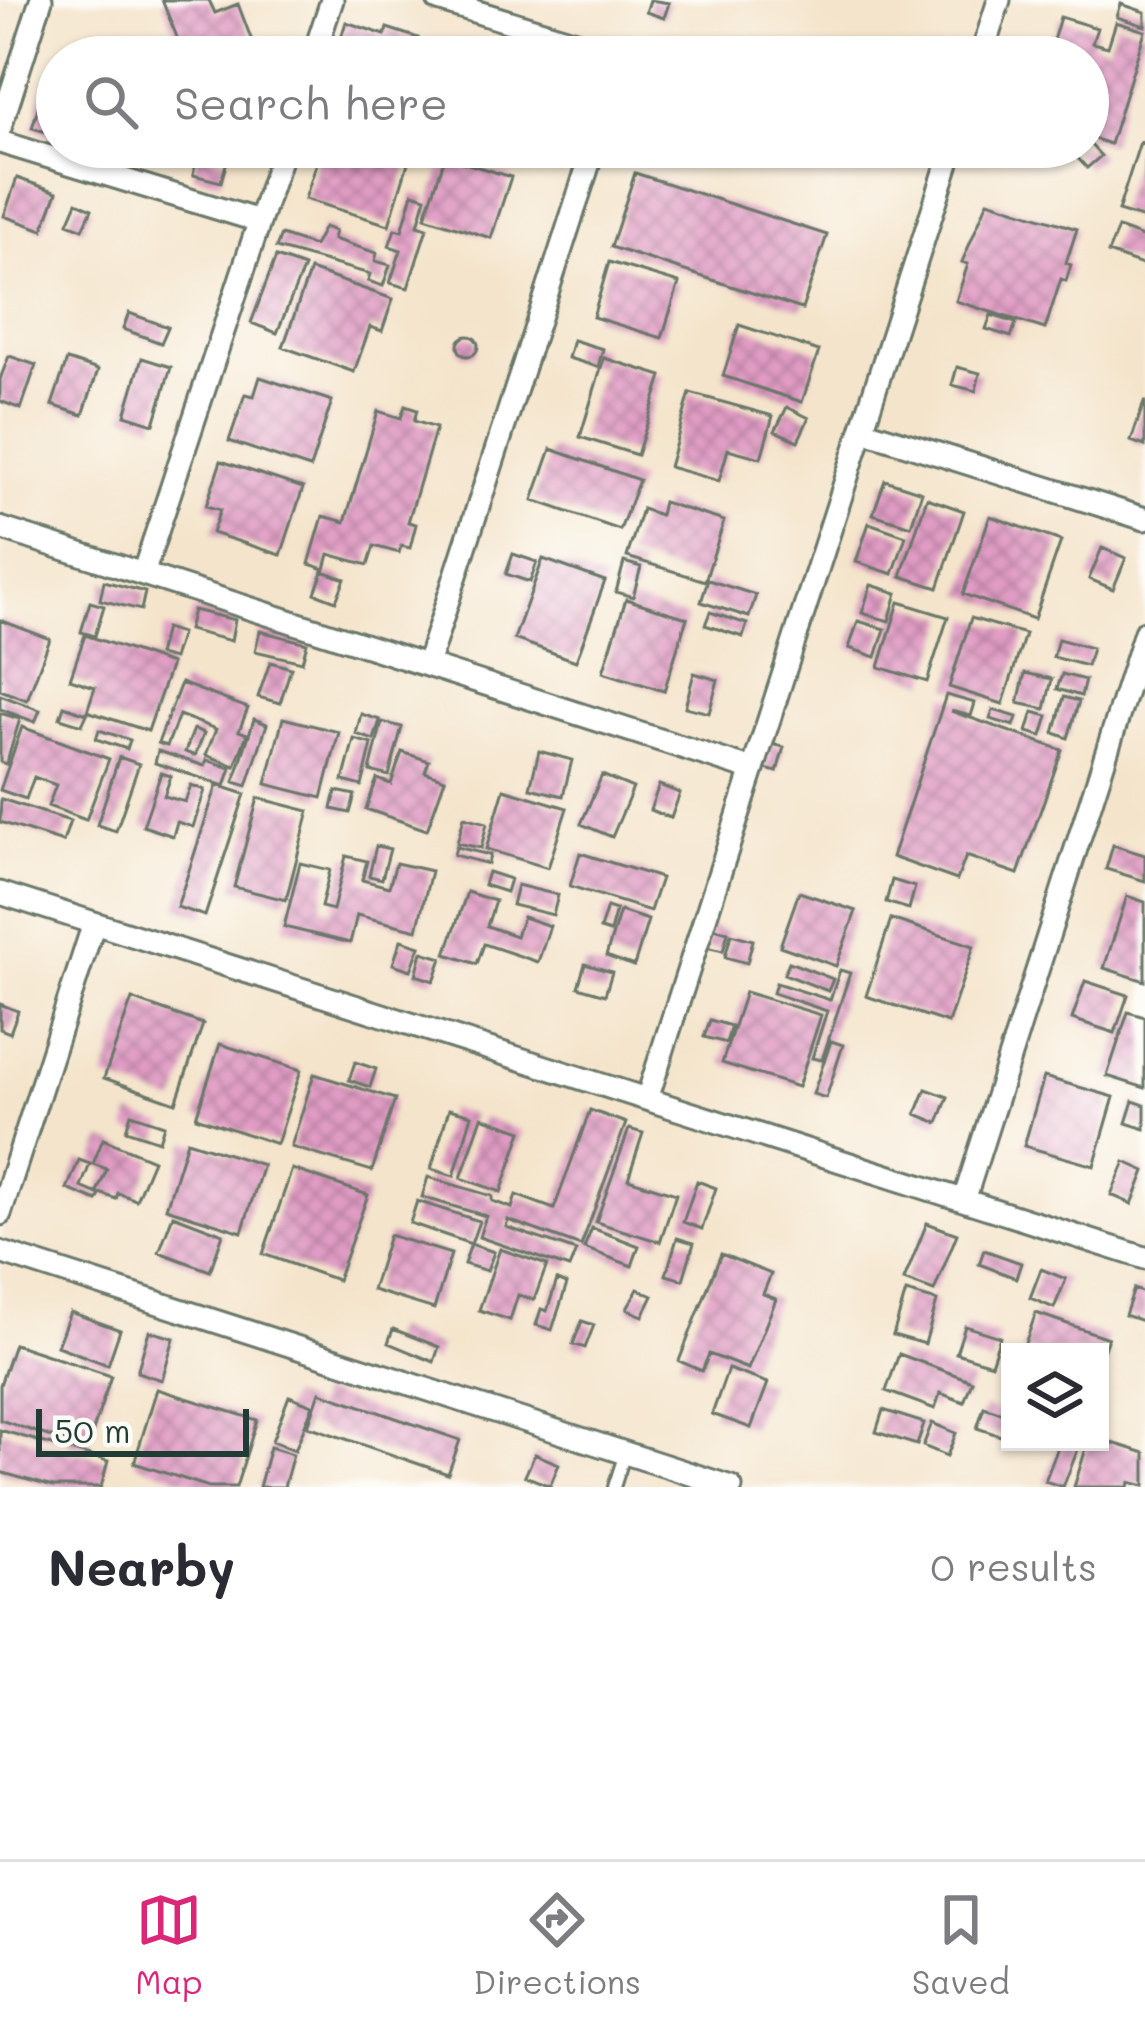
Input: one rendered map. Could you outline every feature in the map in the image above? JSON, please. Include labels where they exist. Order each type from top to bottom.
[{"type":"street","points":[[0,128],[41,0]]},
{"type":"street","points":[[320,36],[332,0]]},
{"type":"street","points":[[438,0],[555,36]]},
{"type":"street","points":[[988,36],[999,0]]},
{"type":"street","points":[[0,142],[36,153]]},
{"type":"street","points":[[85,168],[259,221]]},
{"type":"street","points":[[143,574],[277,168]]},
{"type":"street","points":[[427,665],[587,168]]},
{"type":"street","points":[[647,1099],[946,168]]},
{"type":"street","points":[[862,430],[1145,519]]},
{"type":"street","points":[[0,528],[753,770]]},
{"type":"street","points":[[964,1200],[1145,632]]},
{"type":"street","points":[[0,893],[1145,1258]]},
{"type":"street","points":[[0,1214],[94,923]]},
{"type":"street","points":[[0,1252],[731,1487]]},
{"type":"lane","points":[[614,1487],[625,1453]]},
{"type":"building","points":[[162,0],[209,0],[215,13],[238,4],[250,36],[177,36]]},
{"type":"building","points":[[650,0],[669,3],[664,18],[646,12]]},
{"type":"building","points":[[1121,4],[1145,12],[1145,26],[1117,17]]},
{"type":"building","points":[[1060,17],[1097,28],[1094,36],[1054,36]]},
{"type":"building","points":[[346,22],[385,35],[387,28],[412,36],[342,36]]},
{"type":"building","points":[[1116,22],[1145,31],[1110,144],[1109,44]]},
{"type":"building","points":[[1140,142],[1145,144],[1145,219],[1118,211]]},
{"type":"building","points":[[195,168],[225,168],[221,182],[193,175]]},
{"type":"building","points":[[315,168],[406,168],[389,225],[305,199]]},
{"type":"building","points":[[441,168],[481,168],[511,177],[491,238],[425,217]]},
{"type":"building","points":[[635,173],[827,235],[802,309],[611,247]]},
{"type":"building","points":[[17,178],[57,192],[43,230],[4,216]]},
{"type":"building","points":[[413,193],[426,197],[418,225],[427,228],[408,288],[390,283],[401,250],[389,246],[395,229],[402,231]]},
{"type":"building","points":[[988,201],[1077,229],[1066,263],[1071,265],[1066,281],[1061,279],[1045,329],[956,301],[968,264],[962,262]]},
{"type":"building","points":[[77,202],[92,209],[83,229],[68,223]]},
{"type":"building","points":[[324,227],[335,231],[333,239],[377,253],[375,261],[390,265],[383,286],[368,281],[370,274],[276,248],[281,235],[314,246]]},
{"type":"building","points":[[1118,228],[1145,238],[1145,266],[1108,253]]},
{"type":"building","points":[[276,257],[304,267],[277,333],[251,323]]},
{"type":"building","points":[[609,262],[679,283],[662,338],[593,317]]},
{"type":"building","points":[[310,270],[393,299],[382,331],[370,327],[354,372],[283,347]]},
{"type":"building","points":[[129,313],[168,327],[161,343],[123,329]]},
{"type":"building","points":[[991,315],[1016,323],[1011,337],[986,329]]},
{"type":"building","points":[[739,325],[819,351],[802,402],[723,376]]},
{"type":"building","points":[[468,336],[478,346],[468,356],[458,346]]},
{"type":"building","points":[[573,340],[603,349],[598,367],[568,358]]},
{"type":"building","points":[[9,356],[36,365],[21,409],[0,401],[0,379]]},
{"type":"building","points":[[142,358],[171,367],[154,424],[125,415]]},
{"type":"building","points":[[604,358],[662,376],[637,455],[580,437]]},
{"type":"building","points":[[67,360],[98,370],[83,415],[52,405]]},
{"type":"building","points":[[957,367],[980,373],[976,391],[952,385]]},
{"type":"building","points":[[260,377],[332,401],[310,468],[229,441],[245,394],[254,396]]},
{"type":"building","points":[[690,393],[773,416],[761,458],[728,449],[719,481],[669,467]]},
{"type":"building","points":[[1145,402],[1145,446],[1131,441]]},
{"type":"building","points":[[405,406],[417,410],[414,421],[436,428],[408,522],[416,524],[410,548],[401,546],[399,553],[374,546],[368,565],[329,554],[325,569],[309,564],[323,516],[345,522],[378,411],[401,418]]},
{"type":"building","points":[[787,407],[809,418],[798,441],[775,431]]},
{"type":"building","points":[[551,449],[639,480],[620,530],[533,500]]},
{"type":"building","points":[[221,461],[303,488],[281,555],[212,533],[220,510],[206,506]]},
{"type":"building","points":[[885,480],[922,492],[911,526],[873,514]]},
{"type":"building","points":[[927,498],[964,511],[938,588],[901,576]]},
{"type":"building","points":[[663,502],[724,521],[705,581],[627,557],[642,509],[660,515]]},
{"type":"building","points":[[990,516],[1061,541],[1034,619],[963,594]]},
{"type":"building","points":[[869,523],[906,536],[893,574],[856,562]]},
{"type":"building","points":[[1102,548],[1126,558],[1113,589],[1089,579]]},
{"type":"building","points":[[513,554],[537,562],[530,582],[506,574]]},
{"type":"building","points":[[543,559],[605,581],[576,661],[514,639]]},
{"type":"building","points":[[624,562],[641,567],[633,597],[616,592]]},
{"type":"building","points":[[323,571],[345,579],[336,601],[315,593]]},
{"type":"building","points":[[708,580],[756,595],[749,617],[701,602]]},
{"type":"building","points":[[104,581],[145,592],[141,610],[100,600]]},
{"type":"building","points":[[871,585],[897,593],[889,621],[862,613]]},
{"type":"building","points":[[626,599],[687,618],[664,691],[603,672]]},
{"type":"building","points":[[90,602],[104,606],[95,636],[81,632]]},
{"type":"building","points":[[899,602],[948,617],[927,682],[879,667]]},
{"type":"building","points":[[193,610],[235,620],[231,641],[188,630]]},
{"type":"building","points":[[710,612],[747,624],[743,637],[705,625]]},
{"type":"building","points":[[971,618],[1025,634],[1003,704],[949,687]]},
{"type":"building","points":[[0,620],[50,639],[27,700],[0,690]]},
{"type":"building","points":[[858,621],[885,629],[876,657],[849,648]]},
{"type":"building","points":[[165,628],[181,633],[173,659],[158,655]]},
{"type":"building","points":[[260,631],[307,643],[302,662],[255,651]]},
{"type":"building","points":[[85,635],[171,664],[148,731],[87,711],[95,687],[70,679]]},
{"type":"building","points":[[1058,639],[1092,648],[1087,666],[1053,657]]},
{"type":"building","points":[[270,662],[291,668],[280,703],[258,697]]},
{"type":"building","points":[[694,673],[718,680],[709,713],[685,707]]},
{"type":"building","points":[[1025,673],[1052,679],[1045,709],[1018,703]]},
{"type":"building","points":[[1062,674],[1085,680],[1081,696],[1057,689]]},
{"type":"building","points":[[181,683],[248,708],[239,731],[247,734],[235,766],[206,755],[216,729],[179,715],[167,746],[158,743]]},
{"type":"building","points":[[0,695],[40,710],[35,722],[0,709]]},
{"type":"building","points":[[946,695],[975,703],[971,716],[951,711],[1062,750],[1018,874],[966,856],[957,880],[892,857]]},
{"type":"building","points":[[1064,697],[1079,701],[1068,738],[1054,733]]},
{"type":"building","points":[[64,706],[87,714],[82,725],[60,718]]},
{"type":"building","points":[[993,710],[1017,717],[1014,726],[990,719]]},
{"type":"building","points":[[1033,712],[1048,716],[1042,736],[1027,732]]},
{"type":"building","points":[[0,713],[20,719],[6,764],[0,762]]},
{"type":"building","points":[[361,714],[380,720],[374,740],[356,734]]},
{"type":"building","points":[[283,718],[339,732],[322,798],[266,784]]},
{"type":"building","points":[[254,719],[267,724],[247,786],[234,782]]},
{"type":"building","points":[[382,722],[402,727],[389,776],[370,771]]},
{"type":"building","points":[[22,727],[109,759],[86,820],[48,806],[56,785],[34,777],[26,799],[0,790]]},
{"type":"building","points":[[194,729],[204,733],[195,756],[185,752]]},
{"type":"building","points":[[99,730],[130,740],[127,749],[96,739]]},
{"type":"building","points":[[354,739],[372,744],[362,786],[343,781]]},
{"type":"building","points":[[772,744],[784,747],[777,772],[765,769]]},
{"type":"building","points":[[158,751],[205,766],[207,760],[231,768],[225,786],[155,763]]},
{"type":"building","points":[[539,751],[572,760],[563,796],[530,788]]},
{"type":"building","points":[[402,752],[429,761],[425,772],[445,779],[427,830],[366,809],[377,779],[391,784]]},
{"type":"building","points":[[119,757],[139,764],[116,831],[97,825]]},
{"type":"building","points":[[161,773],[171,776],[164,796],[185,802],[191,785],[205,790],[193,827],[177,822],[173,836],[143,826]]},
{"type":"building","points":[[602,775],[633,788],[612,837],[581,824]]},
{"type":"building","points":[[217,785],[245,794],[205,916],[177,907]]},
{"type":"building","points":[[659,785],[680,793],[671,818],[650,810]]},
{"type":"building","points":[[504,789],[567,808],[548,868],[486,849]]},
{"type":"building","points":[[336,791],[355,795],[350,813],[332,809]]},
{"type":"building","points":[[258,798],[309,811],[286,900],[234,887]]},
{"type":"building","points":[[1,799],[70,821],[63,842],[0,822]]},
{"type":"building","points":[[464,817],[487,823],[481,848],[457,843]]},
{"type":"building","points":[[1113,845],[1145,855],[1145,881],[1106,869]]},
{"type":"building","points":[[376,846],[390,849],[382,879],[369,876]]},
{"type":"building","points":[[456,847],[490,855],[488,864],[454,855]]},
{"type":"building","points":[[580,853],[661,878],[650,911],[570,886]]},
{"type":"building","points":[[346,856],[367,861],[362,880],[389,887],[396,863],[431,871],[417,930],[357,915],[350,943],[284,927],[300,863],[330,870],[321,907],[333,910]]},
{"type":"building","points":[[488,872],[510,879],[506,892],[484,885]]},
{"type":"building","points":[[892,880],[915,887],[909,909],[886,902]]},
{"type":"building","points":[[517,885],[558,895],[553,915],[512,905]]},
{"type":"building","points":[[467,892],[495,901],[487,926],[516,936],[523,917],[550,926],[538,962],[484,944],[477,964],[446,954]]},
{"type":"building","points":[[799,892],[856,911],[836,966],[780,946]]},
{"type":"building","points":[[1127,896],[1145,902],[1145,981],[1104,968]]},
{"type":"building","points":[[607,907],[616,910],[610,932],[600,929]]},
{"type":"building","points":[[620,911],[648,920],[634,966],[606,956]]},
{"type":"building","points":[[891,919],[974,946],[948,1023],[866,996]]},
{"type":"building","points":[[711,927],[728,932],[723,951],[705,947]]},
{"type":"building","points":[[731,934],[753,940],[747,963],[725,957]]},
{"type":"building","points":[[401,940],[420,946],[411,970],[393,964]]},
{"type":"building","points":[[422,952],[442,958],[434,981],[416,975]]},
{"type":"building","points":[[789,962],[833,979],[828,991],[784,974]]},
{"type":"building","points":[[585,964],[612,972],[605,995],[578,987]]},
{"type":"building","points":[[840,970],[850,973],[822,1060],[812,1058],[827,1011],[773,993],[776,983],[830,1000]]},
{"type":"building","points":[[1085,981],[1128,995],[1115,1033],[1072,1019]]},
{"type":"building","points":[[745,992],[821,1015],[798,1087],[722,1063]]},
{"type":"building","points":[[132,999],[203,1024],[176,1103],[104,1078]]},
{"type":"building","points":[[0,1004],[18,1011],[10,1033],[0,1029]]},
{"type":"building","points":[[1128,1012],[1145,1017],[1145,1088],[1107,1076]]},
{"type":"building","points":[[710,1020],[731,1026],[726,1043],[704,1037]]},
{"type":"building","points":[[831,1041],[843,1045],[826,1098],[813,1094]]},
{"type":"building","points":[[220,1044],[301,1070],[277,1144],[196,1117]]},
{"type":"building","points":[[355,1062],[376,1069],[370,1087],[349,1080]]},
{"type":"building","points":[[314,1074],[395,1099],[372,1171],[291,1147]]},
{"type":"building","points":[[1044,1077],[1114,1097],[1094,1166],[1024,1146]]},
{"type":"building","points":[[926,1089],[948,1097],[938,1123],[916,1114]]},
{"type":"building","points":[[1133,1101],[1145,1105],[1145,1129],[1126,1123]]},
{"type":"building","points":[[449,1109],[472,1115],[454,1176],[431,1169]]},
{"type":"building","points":[[590,1110],[626,1123],[581,1246],[508,1220],[506,1227],[576,1251],[569,1268],[479,1237],[486,1216],[422,1197],[428,1177],[492,1196],[492,1201],[512,1208],[516,1195],[554,1209]]},
{"type":"building","points":[[131,1114],[164,1125],[159,1141],[126,1130]]},
{"type":"building","points":[[482,1117],[522,1131],[501,1192],[461,1178]]},
{"type":"building","points":[[629,1129],[643,1133],[628,1179],[676,1194],[660,1242],[596,1222]]},
{"type":"building","points":[[103,1139],[153,1160],[136,1200],[97,1192],[107,1169],[93,1164]]},
{"type":"building","points":[[187,1141],[263,1165],[242,1232],[166,1208]]},
{"type":"building","points":[[79,1160],[90,1164],[81,1187],[100,1195],[97,1201],[67,1189]]},
{"type":"building","points":[[1125,1162],[1145,1171],[1132,1204],[1111,1195]]},
{"type":"building","points":[[292,1169],[368,1195],[337,1280],[263,1254]]},
{"type":"building","points":[[697,1181],[716,1188],[702,1229],[683,1222]]},
{"type":"building","points":[[417,1201],[479,1221],[471,1244],[410,1223]]},
{"type":"building","points":[[173,1215],[223,1234],[210,1271],[159,1252]]},
{"type":"building","points":[[927,1223],[957,1234],[934,1291],[904,1280]]},
{"type":"building","points":[[592,1228],[639,1246],[632,1266],[584,1248]]},
{"type":"building","points":[[389,1235],[451,1254],[434,1309],[372,1290]]},
{"type":"building","points":[[677,1238],[694,1243],[683,1280],[666,1275]]},
{"type":"building","points":[[471,1244],[494,1252],[487,1271],[464,1264]]},
{"type":"building","points":[[500,1249],[547,1265],[534,1300],[518,1295],[510,1320],[479,1310]]},
{"type":"building","points":[[984,1250],[1021,1263],[1016,1278],[979,1264]]},
{"type":"building","points":[[721,1254],[771,1274],[763,1294],[776,1299],[748,1369],[709,1354],[702,1371],[679,1361]]},
{"type":"building","points":[[1041,1269],[1066,1279],[1054,1308],[1030,1298]]},
{"type":"building","points":[[557,1280],[567,1284],[552,1330],[536,1325],[541,1309],[547,1311]]},
{"type":"building","points":[[638,1289],[653,1296],[643,1316],[627,1309]]},
{"type":"building","points":[[1134,1289],[1145,1293],[1145,1322],[1125,1315]]},
{"type":"building","points":[[906,1292],[937,1301],[925,1344],[893,1335]]},
{"type":"building","points":[[70,1312],[120,1330],[108,1365],[57,1346]]},
{"type":"building","points":[[1036,1313],[1108,1338],[1106,1343],[1025,1343]]},
{"type":"building","points":[[582,1321],[594,1325],[585,1348],[573,1344]]},
{"type":"building","points":[[965,1326],[1000,1337],[991,1364],[956,1353]]},
{"type":"building","points":[[393,1329],[439,1347],[434,1362],[388,1343]]},
{"type":"building","points":[[149,1331],[174,1338],[162,1380],[137,1372]]},
{"type":"building","points":[[14,1344],[111,1376],[87,1449],[0,1420],[0,1385]]},
{"type":"building","points":[[899,1354],[972,1381],[964,1402],[940,1393],[935,1409],[886,1391]]},
{"type":"building","points":[[728,1369],[768,1383],[751,1428],[712,1414]]},
{"type":"building","points":[[157,1389],[257,1420],[236,1487],[209,1487],[134,1463]]},
{"type":"building","points":[[320,1392],[460,1440],[448,1474],[308,1426]]},
{"type":"building","points":[[289,1396],[313,1405],[295,1450],[272,1441]]},
{"type":"building","points":[[984,1407],[1001,1413],[1001,1436],[977,1428]]},
{"type":"building","points":[[883,1410],[924,1423],[917,1445],[876,1432]]},
{"type":"building","points":[[932,1423],[956,1433],[947,1456],[923,1446]]},
{"type":"building","points":[[0,1430],[108,1461],[101,1487],[53,1487],[0,1472]]},
{"type":"building","points":[[1109,1442],[1145,1453],[1145,1486],[1130,1482],[1129,1487],[1074,1487],[1085,1451],[1109,1451]]},
{"type":"building","points":[[270,1447],[293,1454],[284,1487],[259,1487]]},
{"type":"building","points":[[1057,1451],[1077,1451],[1063,1487],[1045,1481]]},
{"type":"building","points":[[535,1454],[559,1464],[550,1486],[525,1476]]}]
